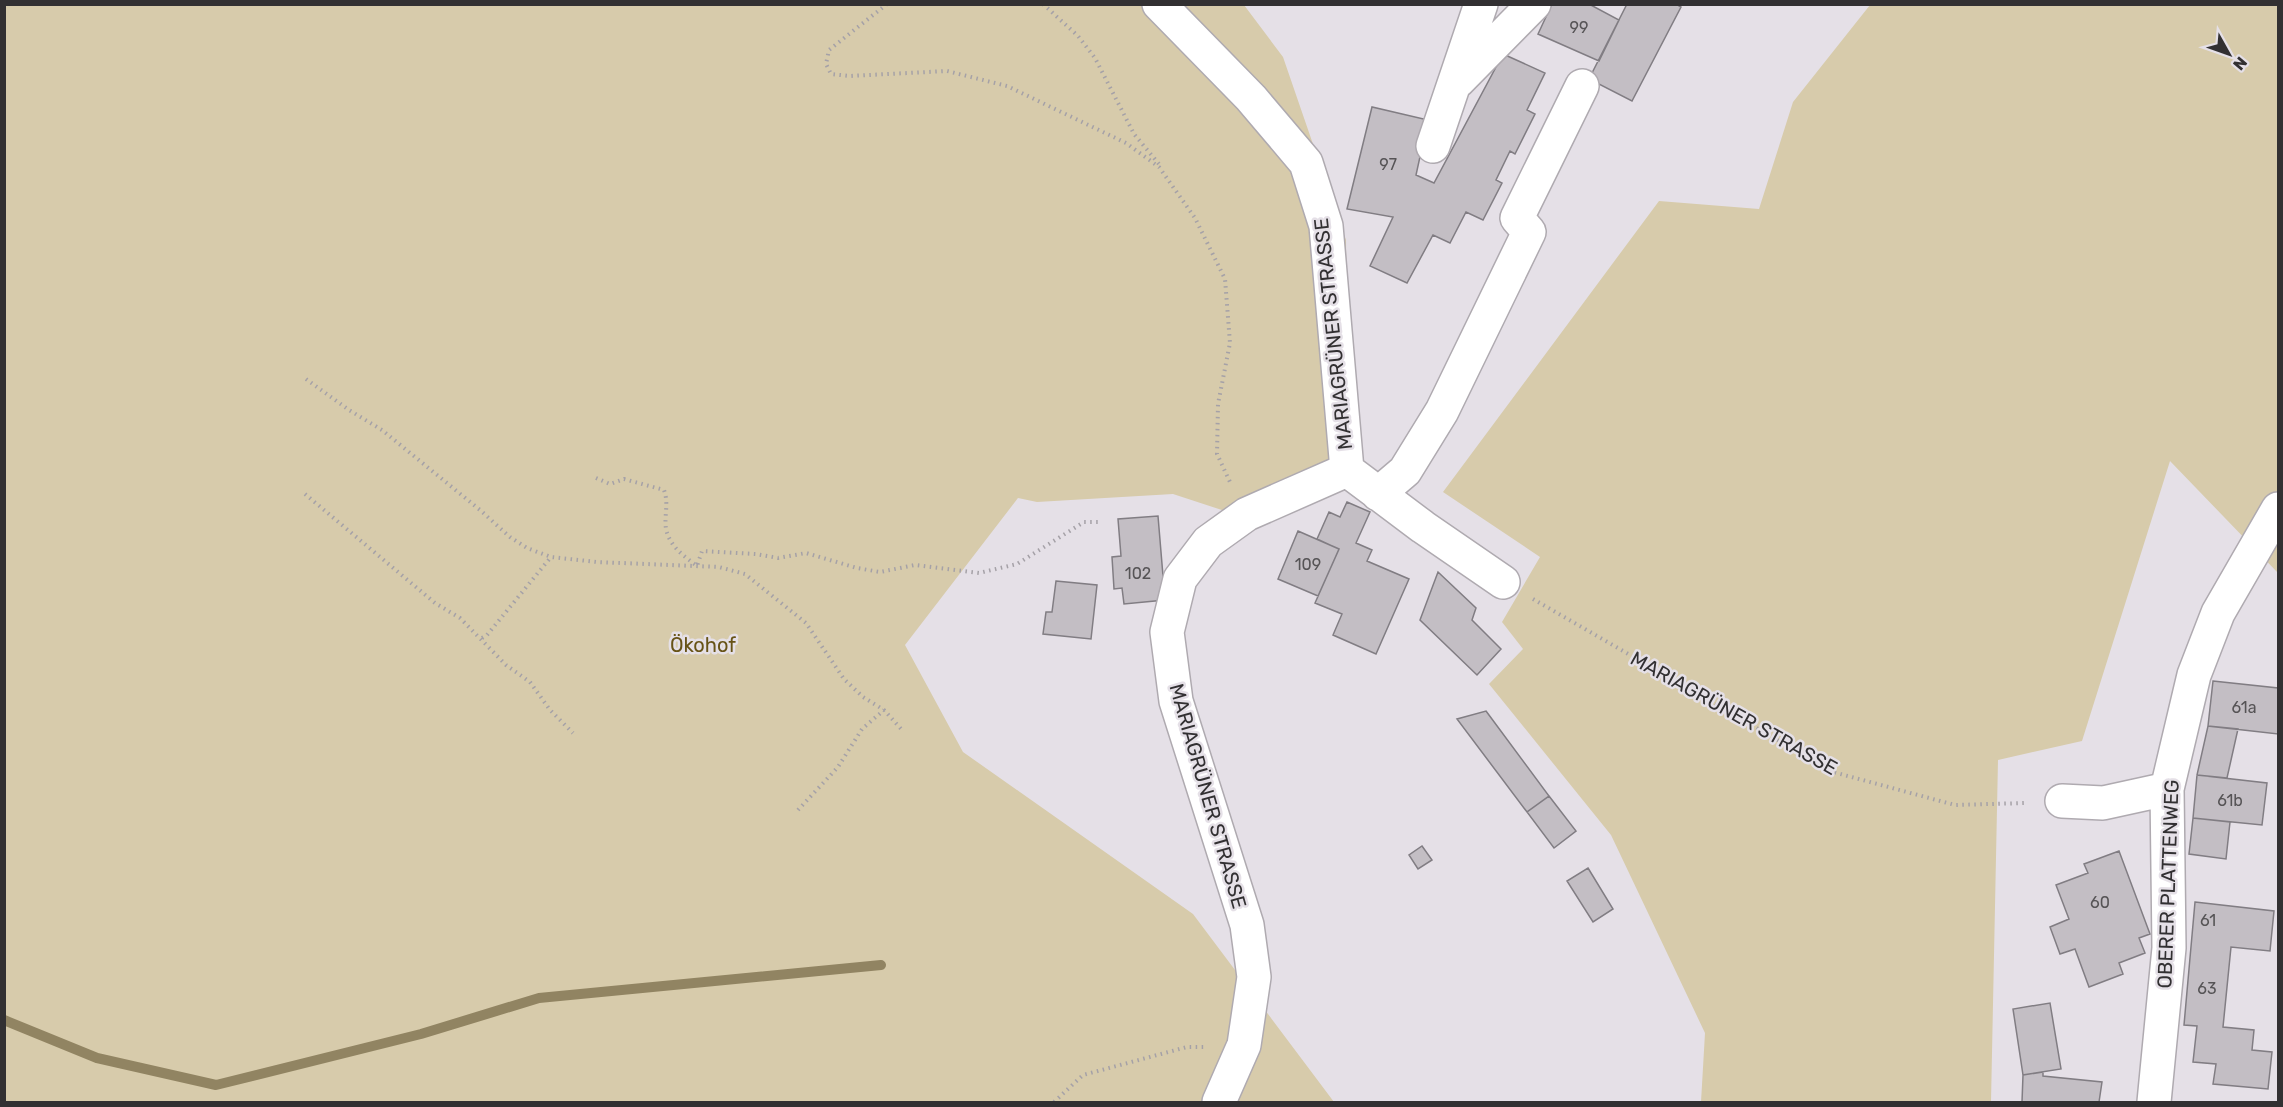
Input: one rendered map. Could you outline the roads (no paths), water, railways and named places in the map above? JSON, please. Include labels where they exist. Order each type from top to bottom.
[{"type":"street","name":"MARIAGRÜNER STRASSE","points":[[1159,4],[1251,98],[1306,163],[1326,226],[1347,470],[1503,582]]},
{"type":"street","points":[[1433,146],[1481,4]]},
{"type":"street","points":[[1455,84],[1534,4]]},
{"type":"street","points":[[1378,494],[1405,471],[1442,411],[1529,232],[1517,218],[1582,86]]},
{"type":"street","name":"MARIAGRÜNER STRASSE","points":[[1219,1102],[1245,1045],[1254,977],[1247,925],[1176,701],[1167,632],[1179,579],[1208,542],[1251,512],[1347,470]]},
{"type":"street","name":"OBERER PLATTENWEG","points":[[2154,1102],[2169,948],[2167,789],[2194,675],[2218,613],[2278,509]]},
{"type":"street","points":[[2062,801],[2103,803],[2167,789]]},
{"type":"waterway","points":[[4,1020],[97,1058],[216,1085],[421,1034],[539,998],[881,965]]},
{"type":"park label","name":"Ökohof","points":[[703,645]]}]
